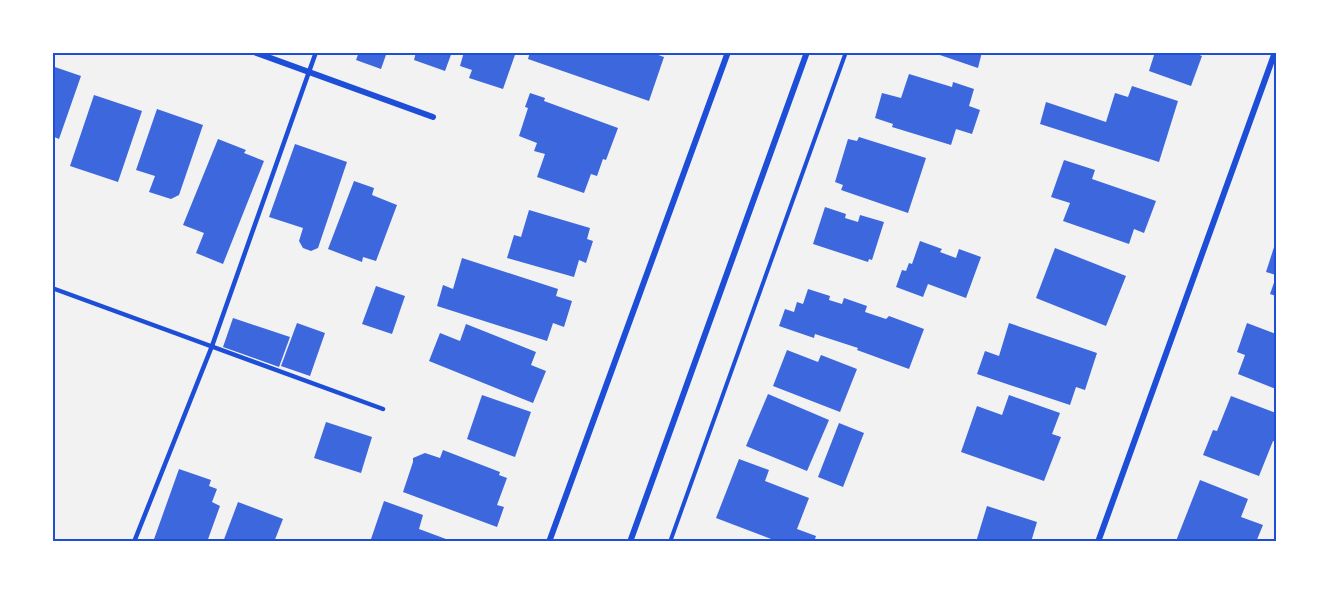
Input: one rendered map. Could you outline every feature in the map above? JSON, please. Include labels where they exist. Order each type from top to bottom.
[{"type":"street","points":[[254,52],[433,117]]},
{"type":"street","points":[[549,542],[728,52]]},
{"type":"street","points":[[630,542],[807,52]]},
{"type":"street","points":[[1098,542],[1275,52]]},
{"type":"lane","points":[[134,542],[212,346],[316,52]]},
{"type":"lane","points":[[52,288],[383,409]]},
{"type":"path","points":[[670,542],[846,52]]},
{"type":"building","points":[[359,52],[387,52],[381,69],[356,60]]},
{"type":"building","points":[[416,52],[452,52],[445,71],[414,60]]},
{"type":"building","points":[[464,52],[516,52],[503,89],[469,78],[472,70],[460,66]]},
{"type":"building","points":[[530,52],[650,52],[664,57],[649,101],[528,59]]},
{"type":"building","points":[[931,52],[982,52],[978,68]]},
{"type":"building","points":[[1155,52],[1192,52],[1202,56],[1191,86],[1149,71]]},
{"type":"building","points":[[52,66],[81,76],[59,139],[52,136]]},
{"type":"building","points":[[909,74],[952,87],[953,82],[974,89],[969,106],[980,110],[972,134],[956,129],[951,145],[892,127],[893,124],[875,118],[882,93],[901,98]]},
{"type":"building","points":[[1132,86],[1178,101],[1159,162],[1040,124],[1046,102],[1106,122],[1115,93],[1128,97]]},
{"type":"building","points":[[530,93],[545,98],[544,101],[618,128],[606,160],[603,159],[597,176],[591,174],[584,193],[537,177],[545,154],[534,151],[537,143],[519,136]]},
{"type":"building","points":[[94,95],[142,111],[118,182],[70,166]]},
{"type":"building","points":[[157,109],[203,125],[179,195],[171,199],[149,192],[155,176],[136,170]]},
{"type":"building","points":[[859,137],[926,158],[908,213],[841,190],[843,185],[835,182],[848,139],[857,141]]},
{"type":"building","points":[[218,139],[246,150],[244,153],[264,161],[223,264],[196,253],[204,233],[183,225]]},
{"type":"building","points":[[295,144],[347,162],[318,248],[311,251],[303,248],[299,241],[303,228],[269,217]]},
{"type":"building","points":[[1064,160],[1095,170],[1092,179],[1156,201],[1144,233],[1134,229],[1129,244],[1063,221],[1070,203],[1051,197]]},
{"type":"building","points":[[354,181],[374,188],[372,195],[397,205],[376,261],[363,257],[362,262],[328,249]]},
{"type":"building","points":[[825,207],[846,214],[845,218],[858,222],[860,215],[884,222],[872,260],[869,259],[868,262],[813,244]]},
{"type":"building","points":[[529,210],[590,228],[587,239],[593,241],[586,263],[579,260],[574,277],[507,258],[514,235],[521,237]]},
{"type":"building","points":[[920,241],[942,249],[940,252],[956,258],[959,249],[981,257],[966,298],[928,284],[923,297],[896,287],[902,270],[906,271],[909,263],[912,264]]},
{"type":"building","points":[[1276,241],[1276,275],[1266,272]]},
{"type":"building","points":[[1055,248],[1126,276],[1106,326],[1036,298]]},
{"type":"building","points":[[462,258],[558,289],[556,296],[572,301],[564,327],[553,323],[547,341],[437,306],[443,285],[453,289]]},
{"type":"building","points":[[1276,277],[1276,296],[1270,294]]},
{"type":"building","points":[[376,286],[405,296],[392,334],[362,324]]},
{"type":"building","points":[[808,289],[830,296],[829,300],[842,304],[844,298],[867,306],[865,312],[886,319],[889,316],[924,329],[909,369],[857,350],[858,348],[815,334],[814,338],[779,326],[785,309],[794,312],[797,302],[803,304]]},
{"type":"building","points":[[233,318],[290,337],[279,367],[223,347]]},
{"type":"building","points":[[297,323],[325,333],[310,376],[281,366]]},
{"type":"building","points":[[1009,323],[1097,353],[1085,390],[1076,387],[1070,405],[977,374],[985,351],[999,356]]},
{"type":"building","points":[[1247,323],[1276,334],[1276,389],[1238,374],[1245,355],[1237,352]]},
{"type":"building","points":[[466,324],[536,352],[531,365],[546,371],[533,403],[429,361],[440,333],[460,341]]},
{"type":"building","points":[[787,350],[818,362],[821,355],[857,369],[840,412],[773,386]]},
{"type":"building","points":[[768,394],[829,420],[807,471],[746,446]]},
{"type":"building","points":[[482,395],[531,412],[515,457],[467,439]]},
{"type":"building","points":[[1009,395],[1060,413],[1052,434],[1061,437],[1044,481],[961,452],[977,406],[1002,415]]},
{"type":"building","points":[[1231,396],[1276,413],[1276,442],[1273,441],[1259,476],[1203,455],[1213,430],[1217,431]]},
{"type":"building","points":[[326,422],[372,437],[361,473],[314,458]]},
{"type":"building","points":[[839,423],[864,433],[843,487],[818,477]]},
{"type":"building","points":[[443,450],[500,472],[499,475],[507,478],[497,505],[504,507],[497,527],[403,492],[413,458],[425,453],[440,458]]},
{"type":"building","points":[[739,459],[769,470],[765,481],[809,498],[797,529],[816,536],[814,542],[779,542],[716,518]]},
{"type":"building","points":[[179,469],[211,480],[209,486],[217,489],[212,502],[220,506],[207,542],[153,542]]},
{"type":"building","points":[[1200,480],[1248,499],[1241,517],[1263,525],[1256,542],[1176,541]]},
{"type":"building","points":[[384,501],[423,515],[419,529],[454,542],[370,542]]},
{"type":"building","points":[[238,502],[283,519],[274,542],[223,542]]},
{"type":"building","points":[[987,506],[1037,522],[1031,542],[976,542]]}]
